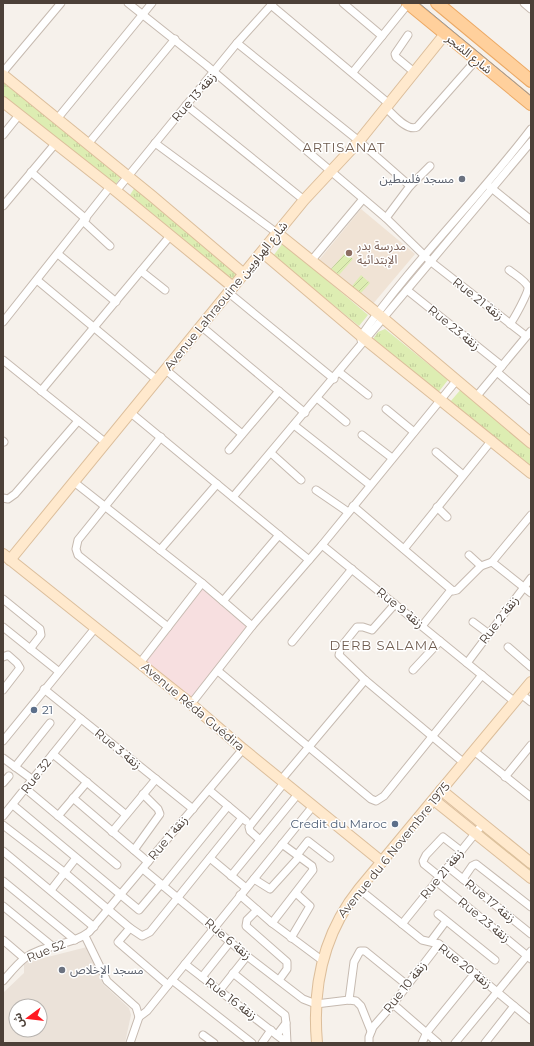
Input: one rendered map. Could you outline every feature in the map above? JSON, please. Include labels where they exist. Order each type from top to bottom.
[{"type":"main road","name":"شارع الشجر","points":[[408,3],[531,104]]},
{"type":"main road","name":"شارع الشجر","points":[[437,3],[531,81]]},
{"type":"street","points":[[3,72],[61,3]]},
{"type":"street","name":"Rue 21 زنقة","points":[[128,3],[175,39],[386,218],[430,261],[510,324],[529,334]]},
{"type":"street","points":[[57,119],[152,3]]},
{"type":"street","points":[[343,3],[382,36]]},
{"type":"street","points":[[353,72],[408,3]]},
{"type":"street","points":[[272,4],[353,72],[408,127],[414,129],[418,127],[477,59]]},
{"type":"street","name":"Rue 13 زنقة","points":[[3,322],[85,221],[113,189],[128,176],[214,73],[237,43],[272,4]]},
{"type":"street","name":"Avenue Lahraouine شارع الهراويين","points":[[5,556],[74,482],[304,200],[359,141],[445,34]]},
{"type":"street","points":[[408,35],[395,54],[396,57],[414,72]]},
{"type":"street","points":[[88,144],[175,39]]},
{"type":"street","points":[[237,43],[359,141],[410,186]]},
{"type":"street","points":[[3,75],[128,176],[244,274]]},
{"type":"street","points":[[3,102],[170,236],[334,379]]},
{"type":"street","points":[[186,105],[304,200]]},
{"type":"street","points":[[3,135],[19,115]]},
{"type":"street","points":[[233,497],[334,379],[424,254],[486,184],[525,149],[531,129]]},
{"type":"street","points":[[380,316],[407,290],[531,142]]},
{"type":"street","points":[[155,143],[277,233],[380,316],[531,444]]},
{"type":"street","points":[[3,206],[55,144]]},
{"type":"street","points":[[386,218],[410,186],[430,166]]},
{"type":"street","points":[[31,172],[110,246]]},
{"type":"street","points":[[486,184],[531,220]]},
{"type":"street","points":[[311,261],[363,199]]},
{"type":"street","points":[[41,391],[170,236]]},
{"type":"street","points":[[262,252],[362,340],[492,440],[531,473]]},
{"type":"street","points":[[58,254],[116,302]]},
{"type":"street","points":[[509,270],[527,285],[528,290],[518,313],[510,324]]},
{"type":"street","points":[[141,271],[165,290]]},
{"type":"street","points":[[37,280],[157,380]]},
{"type":"street","name":"Rue 23 زنقة","points":[[407,290],[499,369],[531,401]]},
{"type":"street","points":[[201,326],[305,413]]},
{"type":"street","points":[[476,397],[529,334]]},
{"type":"street","points":[[3,360],[106,443]]},
{"type":"street","points":[[166,370],[242,434]]},
{"type":"street","points":[[339,372],[368,394]]},
{"type":"street","points":[[191,704],[252,626],[310,560],[456,381]]},
{"type":"street","points":[[229,450],[279,391]]},
{"type":"street","points":[[317,398],[346,422]]},
{"type":"street","points":[[386,409],[414,432]]},
{"type":"street","points":[[131,413],[310,560]]},
{"type":"street","points":[[3,498],[8,499],[15,494],[78,421]]},
{"type":"street","points":[[294,425],[370,485]]},
{"type":"street","points":[[362,436],[392,458]]},
{"type":"street","points":[[161,438],[78,540],[76,549],[78,555],[168,627]]},
{"type":"street","points":[[404,549],[492,440]]},
{"type":"street","points":[[436,452],[463,475]]},
{"type":"street","points":[[271,453],[301,480]]},
{"type":"street","points":[[74,482],[202,583],[252,626]]},
{"type":"street","points":[[160,550],[217,484]]},
{"type":"street","points":[[316,490],[348,512]]},
{"type":"street","points":[[353,506],[451,590],[458,590],[481,566],[492,562],[531,515]]},
{"type":"street","points":[[437,507],[447,517]]},
{"type":"street","points":[[223,601],[279,534]]},
{"type":"street","name":"Rue 9 زنقة","points":[[322,545],[482,675],[525,691],[531,702]]},
{"type":"street","points":[[469,555],[481,566]]},
{"type":"street","name":"Avenue Réda Guédira","points":[[5,556],[191,704],[243,749],[382,862]]},
{"type":"street","points":[[492,562],[531,593]]},
{"type":"street","points":[[292,642],[352,569]]},
{"type":"street","name":"Rue 2 زنقة","points":[[467,662],[531,578]]},
{"type":"street","points":[[140,663],[202,583]]},
{"type":"street","points":[[422,626],[451,590]]},
{"type":"street","points":[[3,599],[40,629],[41,635],[30,649]]},
{"type":"street","points":[[395,604],[372,630],[357,627],[339,651],[341,659],[464,762]]},
{"type":"street","points":[[473,622],[489,634]]},
{"type":"street","points":[[3,627],[58,671]]},
{"type":"street","points":[[3,741],[58,671],[96,627]]},
{"type":"street","points":[[413,670],[440,641]]},
{"type":"street","points":[[508,647],[531,667]]},
{"type":"street","points":[[3,657],[8,655],[20,668],[3,690]]},
{"type":"street","points":[[218,670],[371,799],[376,801],[384,796],[482,675]]},
{"type":"street","points":[[260,840],[248,829],[250,824],[309,747],[365,680]]},
{"type":"street","name":"Rue 3 زنقة","points":[[44,689],[193,809]]},
{"type":"street","name":"Avenue du 6 Novembre 1975","points":[[318,1043],[316,1004],[323,961],[336,922],[359,889],[525,691]]},
{"type":"street","name":"Rue 32","points":[[7,810],[26,789],[81,719]]},
{"type":"street","points":[[15,767],[50,723]]},
{"type":"street","points":[[505,777],[531,745]]},
{"type":"street","name":"Rue 1 زنقة","points":[[94,927],[243,749]]},
{"type":"street","points":[[474,751],[531,797]]},
{"type":"street","points":[[53,754],[125,814]]},
{"type":"street","points":[[3,758],[33,780]]},
{"type":"street","points":[[3,783],[9,776]]},
{"type":"street","points":[[112,832],[125,814],[156,779]]},
{"type":"street","points":[[58,816],[86,782]]},
{"type":"street","points":[[26,789],[117,865]]},
{"type":"street","points":[[208,790],[250,824]]},
{"type":"street","points":[[441,790],[482,825],[531,863]]},
{"type":"street","points":[[134,850],[160,814],[158,809],[143,794]]},
{"type":"street","points":[[231,876],[298,794]]},
{"type":"street","points":[[73,798],[148,862]]},
{"type":"street","points":[[434,800],[531,878]]},
{"type":"street","points":[[7,810],[76,858],[139,910],[162,885],[228,806]]},
{"type":"street","points":[[130,1043],[139,1017],[147,1011],[313,806]]},
{"type":"street","points":[[3,825],[64,872],[110,909],[130,928],[142,936],[146,935],[178,898],[242,818]]},
{"type":"street","name":"Rue 21 زنقة","points":[[402,924],[482,825]]},
{"type":"street","name":"Rue 23 زنقة","points":[[461,851],[445,838],[441,837],[424,858],[424,864],[438,879],[530,955]]},
{"type":"street","points":[[254,879],[270,889],[298,856],[308,841],[330,858]]},
{"type":"street","points":[[272,923],[312,873],[313,869],[312,866],[282,844]]},
{"type":"street","points":[[3,851],[94,927]]},
{"type":"street","points":[[51,890],[76,858]]},
{"type":"street","points":[[210,858],[246,888]]},
{"type":"street","points":[[463,879],[472,866],[476,864],[531,907]]},
{"type":"street","name":"Rue 17 زنقة","points":[[448,867],[531,934]]},
{"type":"street","name":"Rue 6 زنقة","points":[[143,869],[247,956],[303,999],[316,1004]]},
{"type":"street","points":[[3,881],[74,940]]},
{"type":"street","name":"Rue 20 زنقة","points":[[359,889],[424,941],[431,941],[439,944],[531,1020]]},
{"type":"street","points":[[291,938],[310,906],[296,893]]},
{"type":"street","points":[[240,895],[272,923],[323,961]]},
{"type":"street","points":[[3,906],[52,946]]},
{"type":"street","points":[[257,910],[247,920],[246,926],[287,962],[287,969],[279,980]]},
{"type":"street","points":[[438,914],[495,960]]},
{"type":"street","points":[[431,941],[446,921]]},
{"type":"street","name":"Rue 52","points":[[3,981],[24,958],[52,946],[84,936],[94,927]]},
{"type":"street","points":[[130,928],[118,942],[252,1043]]},
{"type":"street","points":[[84,936],[106,981],[136,1007],[139,1017]]},
{"type":"street","points":[[3,951],[6,942],[24,958]]},
{"type":"street","points":[[202,977],[230,942]]},
{"type":"street","name":"Rue 10 زنقة","points":[[371,1031],[439,944]]},
{"type":"street","points":[[349,1000],[354,962],[360,951],[365,951],[407,985]]},
{"type":"street","points":[[456,1042],[497,991],[530,955]]},
{"type":"street","points":[[220,990],[247,956]]},
{"type":"street","name":"Rue 16 زنقة","points":[[185,964],[287,1043]]},
{"type":"street","points":[[422,1043],[427,1032],[475,973]]},
{"type":"street","points":[[233,974],[282,1012],[286,1017],[287,1043]]},
{"type":"street","points":[[316,1004],[349,1000],[356,1001],[361,1006],[371,1031],[369,1043]]},
{"type":"street","points":[[393,1004],[438,1043]]},
{"type":"street","points":[[488,1042],[514,1006]]},
{"type":"street","points":[[262,1043],[286,1023]]},
{"type":"street","points":[[203,1035],[214,1043]]},
{"type":"shaded area","points":[[361,209],[415,254],[372,305],[319,260]]},
{"type":"shaded area","points":[[199,586],[253,631],[190,706],[137,663]]},
{"type":"shaded area","points":[[87,947],[103,984],[129,1008],[131,1015],[125,1043],[3,1043],[3,993],[24,973],[24,963]]},
{"type":"green space","points":[[3,75],[121,177],[116,184],[43,135],[3,102]]},
{"type":"green space","points":[[135,187],[240,274],[234,281],[130,195]]},
{"type":"green space","points":[[283,243],[368,315],[359,326],[273,256]]},
{"type":"green space","points":[[345,253],[353,259],[339,275],[331,269]]},
{"type":"green space","points":[[361,275],[370,283],[361,293],[352,286]]},
{"type":"green space","points":[[385,329],[448,380],[437,394],[375,342],[373,339],[378,332]]},
{"type":"green space","points":[[462,388],[531,447],[531,469],[450,402]]},
{"type":"green space","points":[[481,830],[531,868],[531,875],[481,834]]},
{"type":"tram line","points":[[419,3],[531,96]]},
{"type":"place","name":"مسجد فلسطين","points":[[462,179]]},
{"type":"place","name":"مدرسة بدر الإبتدائية","points":[[349,253]]},
{"type":"place","name":"21","points":[[34,710]]},
{"type":"place","name":"Credit du Maroc","points":[[395,824]]},
{"type":"place","name":"مسجد الإخلاص","points":[[62,970]]},
{"type":"district","name":"ARTISANAT","points":[[344,147]]},
{"type":"district","name":"DERB SALAMA","points":[[384,645]]}]
